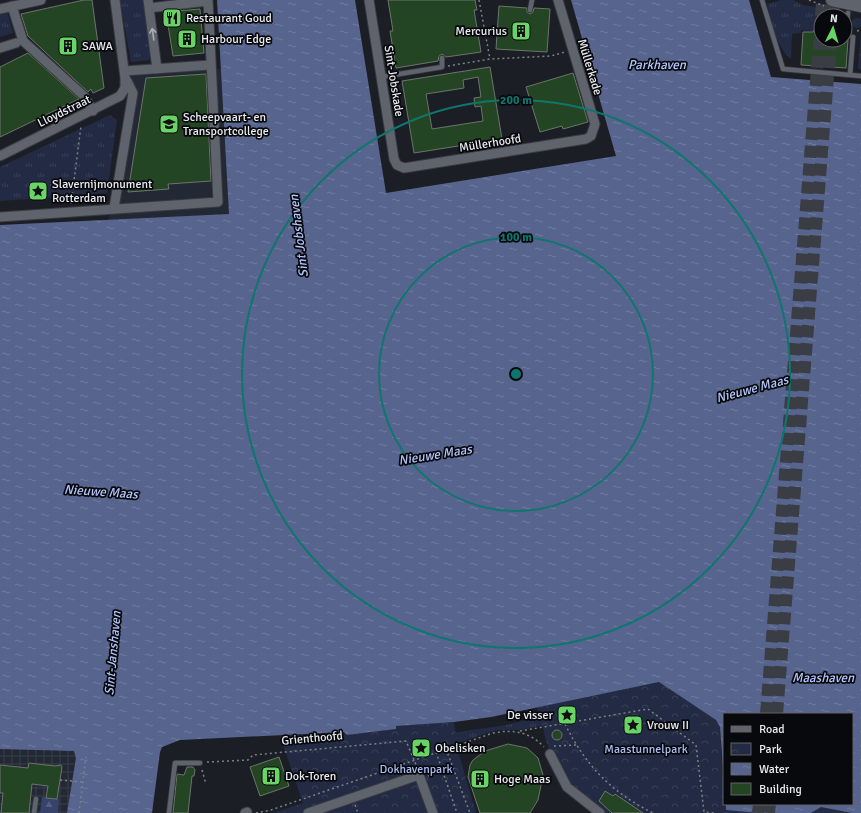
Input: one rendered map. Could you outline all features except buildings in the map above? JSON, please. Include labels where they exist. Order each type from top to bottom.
[{"type":"street","points":[[0,9],[41,0]]},
{"type":"street","name":"Lloydstraat","points":[[0,156],[93,111],[120,96],[125,88],[125,75],[115,0]]},
{"type":"street","points":[[0,217],[218,202],[210,65],[208,0],[148,4],[158,69]]},
{"type":"street","name":"Sint-Jobskade","points":[[369,0],[394,159],[397,165]]},
{"type":"street","name":"Müllerkade","points":[[558,0],[595,124],[594,132],[587,139]]},
{"type":"street","points":[[832,0],[861,6]]},
{"type":"street","points":[[12,6],[23,41],[84,96],[93,111]]},
{"type":"street","points":[[0,48],[16,43]]},
{"type":"street","points":[[125,75],[158,69],[210,65]]},
{"type":"street","name":"Lloydstraat","points":[[114,208],[133,93],[125,75]]},
{"type":"street","name":"Müllerhoofd","points":[[397,165],[404,168],[587,139]]},
{"type":"street","points":[[551,750],[567,787],[600,813]]},
{"type":"street","points":[[308,813],[422,776],[432,813]]},
{"type":"lane","points":[[530,10],[532,0]]},
{"type":"lane","points":[[762,0],[783,69],[861,76]]},
{"type":"lane","points":[[850,75],[852,48]]},
{"type":"lane","points":[[381,77],[442,67],[442,58]]},
{"type":"lane","points":[[169,813],[175,763],[200,763]]},
{"type":"lane","points":[[34,813],[36,799]]},
{"type":"path","points":[[479,0],[490,59]]},
{"type":"path","points":[[442,67],[490,59],[551,56],[572,49]]},
{"type":"path","points":[[70,212],[82,116]]},
{"type":"path","points":[[246,812],[261,813],[493,732],[518,732],[648,709],[696,744],[704,812],[716,813]]},
{"type":"path","points":[[565,724],[576,745],[587,761],[609,785],[624,797],[653,813]]},
{"type":"path","points":[[518,732],[536,739],[551,750],[576,745]]},
{"type":"path","name":"Grienthoofd","points":[[200,763],[248,760],[253,755],[406,741],[414,760]]},
{"type":"path","points":[[446,749],[470,813]]},
{"type":"path","points":[[436,752],[456,813]]},
{"type":"path","points":[[80,813],[86,757]]},
{"type":"path","points":[[200,763],[206,784]]},
{"type":"path","points":[[422,776],[442,771]]},
{"type":"path","points":[[60,780],[83,782]]},
{"type":"shaded area","points":[[221,69],[229,214],[108,221],[132,76]]},
{"type":"shaded area","points":[[106,732],[94,813],[0,813],[0,734]]},
{"type":"green space","points":[[120,0],[143,0],[151,52],[149,60],[131,62]]},
{"type":"green space","points":[[781,0],[793,0],[803,5],[822,8],[813,8],[813,31],[801,30],[801,33],[792,34],[791,59],[781,47],[767,4]]},
{"type":"green space","points":[[7,11],[13,33],[0,37],[0,13]]},
{"type":"green space","points":[[857,18],[861,21],[861,25],[857,28],[853,25],[853,21]]},
{"type":"green space","points":[[861,33],[861,70],[858,68]]},
{"type":"green space","points":[[110,115],[117,120],[107,193],[0,201],[0,167]]},
{"type":"green space","name":"Maastunnelpark","points":[[659,682],[716,720],[720,727],[723,805],[726,805],[726,810],[758,813],[600,813],[578,796],[550,754],[537,707]]},
{"type":"green space","points":[[559,712],[548,724],[522,730],[497,730],[430,752],[424,737],[506,725]]},
{"type":"green space","name":"Dokhavenpark","points":[[454,722],[458,751],[476,813],[273,813],[303,803],[280,736],[344,732],[347,735],[396,729],[395,726]]},
{"type":"green space","points":[[42,797],[59,799],[58,813],[40,813]]},
{"type":"green space","points":[[821,807],[852,813],[811,813]]},
{"type":"water","points":[[217,0],[355,0],[386,193],[616,156],[571,0],[749,0],[771,77],[861,84],[861,813],[852,813],[821,807],[811,813],[758,813],[726,810],[726,805],[853,805],[853,713],[723,713],[723,768],[720,727],[716,720],[659,682],[491,717],[454,722],[396,726],[396,729],[347,735],[344,732],[180,740],[162,747],[160,752],[152,813],[67,813],[76,758],[74,751],[0,749],[0,225],[229,214]]},
{"type":"tunnel","points":[[822,0],[822,8]]},
{"type":"tunnel","points":[[834,0],[834,8]]},
{"type":"tunnel","points":[[766,713],[819,48]]},
{"type":"tunnel","points":[[777,713],[830,48]]},
{"type":"tunnel","points":[[758,813],[759,805]]},
{"type":"tunnel","points":[[769,813],[770,805]]},
{"type":"place","name":"Restaurant Goud","points":[[172,18]]},
{"type":"place","name":"Mercurius","points":[[521,31]]},
{"type":"place","name":"Harbour Edge","points":[[187,39]]},
{"type":"place","name":"SAWA","points":[[68,46]]},
{"type":"place","name":"Scheepvaart- en Transportcollege","points":[[169,124]]},
{"type":"place","name":"Slavernijmonument Rotterdam","points":[[38,191]]},
{"type":"place","name":"De visser","points":[[567,715]]},
{"type":"place","name":"Vrouw II","points":[[633,725]]},
{"type":"place","name":"Obelisken","points":[[421,748]]},
{"type":"place","name":"Dok-Toren","points":[[271,776]]},
{"type":"place","name":"Hoge Maas","points":[[480,779]]},
{"type":"water label","name":"Parkhaven","points":[[657,64]]},
{"type":"water label","name":"Sint Jobshaven","points":[[298,236]]},
{"type":"water label","name":"Nieuwe Maas","points":[[752,388]]},
{"type":"water label","name":"Nieuwe Maas","points":[[435,454]]},
{"type":"water label","name":"Nieuwe Maas","points":[[101,491]]},
{"type":"water label","name":"Sint-Janshaven","points":[[112,653]]},
{"type":"water label","name":"Maashaven","points":[[823,677]]}]
